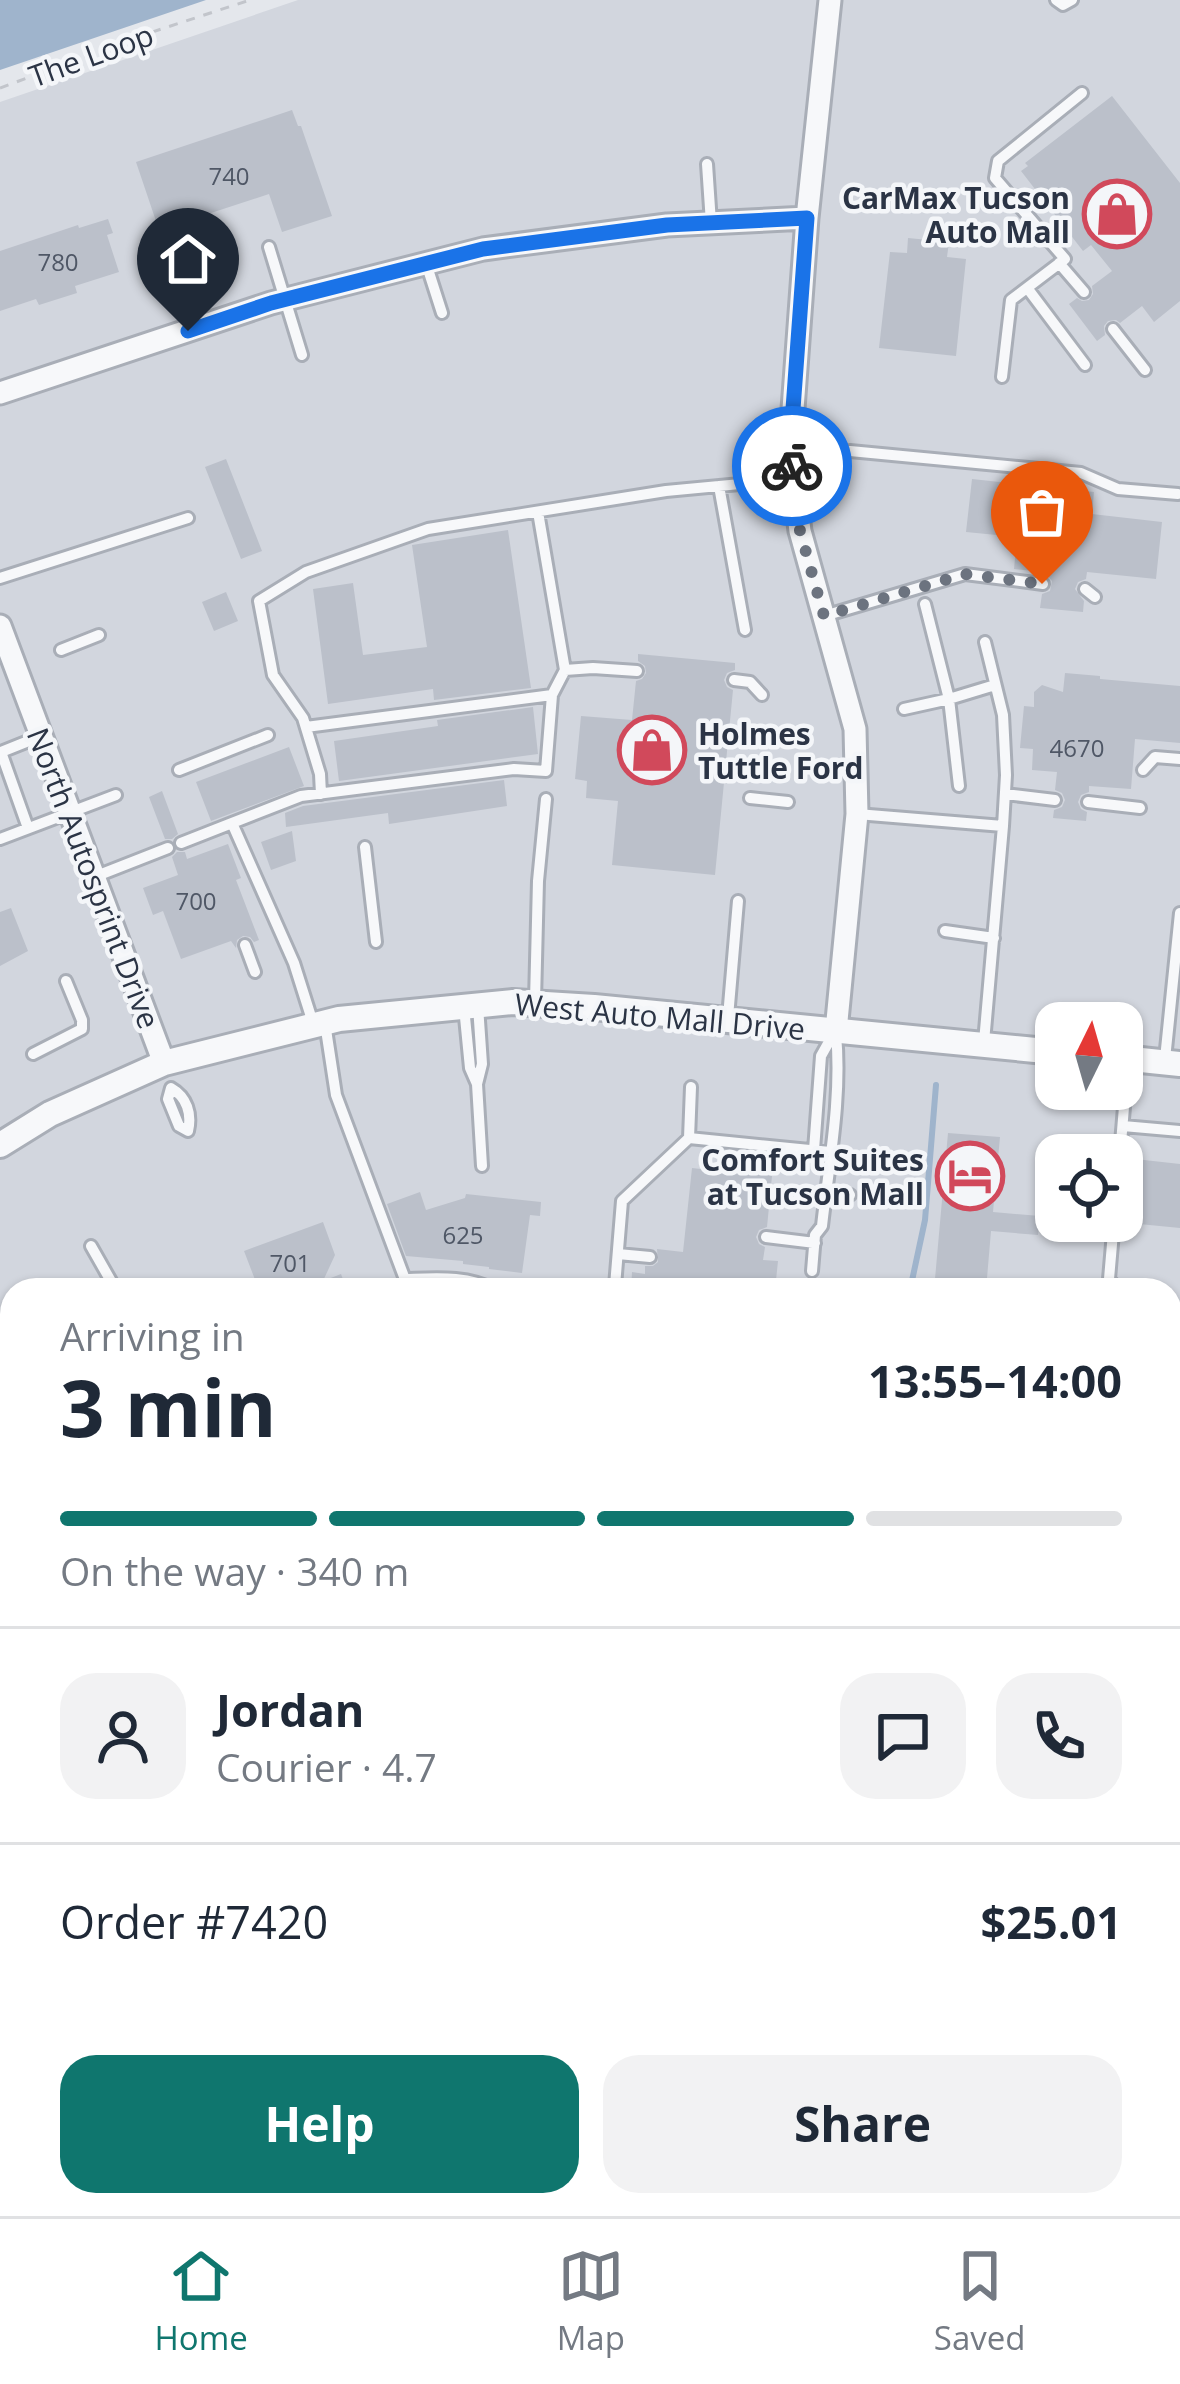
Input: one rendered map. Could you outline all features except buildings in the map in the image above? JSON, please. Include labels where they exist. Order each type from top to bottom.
[{"type":"street","points":[[830,0],[807,218],[790,450],[800,531],[855,729],[857,814],[836,1031]]},
{"type":"street","points":[[0,393],[284,300],[483,249],[667,225],[807,218]]},
{"type":"street","name":"North Autosprint Drive","points":[[0,626],[164,1063]]},
{"type":"street","name":"West Auto Mall Drive","points":[[0,1145],[50,1114],[164,1063],[319,1024],[471,1006],[535,1004],[1035,1050]]},
{"type":"lane","points":[[1056,0],[1064,4],[1072,0]]},
{"type":"lane","points":[[1002,377],[1011,300],[1065,259],[994,178],[998,161],[1082,93]]},
{"type":"lane","points":[[707,164],[712,223]]},
{"type":"lane","points":[[269,247],[302,355]]},
{"type":"lane","points":[[426,263],[442,313]]},
{"type":"lane","points":[[1060,263],[1084,292]]},
{"type":"lane","points":[[1028,289],[1085,365]]},
{"type":"lane","points":[[1113,328],[1144,370]]},
{"type":"lane","points":[[850,451],[1081,472],[1118,489],[1178,494]]},
{"type":"lane","points":[[322,794],[304,718],[274,675],[259,601],[306,572],[428,529],[666,491],[794,479]]},
{"type":"lane","points":[[719,486],[745,630]]},
{"type":"lane","points":[[94,877],[235,827],[301,796],[514,769],[545,771],[552,695],[565,670],[538,512]]},
{"type":"lane","points":[[0,578],[188,518]]},
{"type":"lane","points":[[824,616],[965,574],[1042,584]]},
{"type":"lane","points":[[925,604],[949,699],[958,786]]},
{"type":"lane","points":[[61,650],[99,635]]},
{"type":"lane","points":[[984,1045],[1005,794],[1003,715],[985,642]]},
{"type":"lane","points":[[565,670],[637,671]]},
{"type":"lane","points":[[734,680],[750,682],[762,695]]},
{"type":"lane","points":[[904,709],[995,685]]},
{"type":"lane","points":[[306,727],[552,695]]},
{"type":"lane","points":[[179,770],[268,735]]},
{"type":"lane","points":[[28,828],[1,752],[41,736]]},
{"type":"lane","points":[[1143,770],[1155,757],[1180,759]]},
{"type":"lane","points":[[1005,794],[1054,800]]},
{"type":"lane","points":[[0,839],[116,795]]},
{"type":"lane","points":[[750,798],[788,802]]},
{"type":"lane","points":[[535,1004],[546,799]]},
{"type":"lane","points":[[1088,802],[1139,808]]},
{"type":"lane","points":[[857,814],[1003,826]]},
{"type":"lane","points":[[235,827],[319,1024],[336,1095],[404,1278]]},
{"type":"lane","points":[[201,836],[207,851]]},
{"type":"lane","points":[[365,847],[376,942]]},
{"type":"lane","points":[[728,1020],[738,901]]},
{"type":"lane","points":[[1172,1063],[1180,913]]},
{"type":"lane","points":[[945,932],[994,938]]},
{"type":"lane","points":[[245,945],[255,972]]},
{"type":"lane","points":[[33,1054],[82,1029],[66,981]]},
{"type":"lane","points":[[471,1006],[482,1064],[477,1084],[482,1166]]},
{"type":"lane","points":[[814,1150],[821,1056],[836,1031]]},
{"type":"lane","points":[[812,1271],[830,1153],[836,1031]]},
{"type":"lane","points":[[164,1063],[172,1088]]},
{"type":"lane","points":[[616,1278],[622,1201],[688,1138],[691,1087]]},
{"type":"lane","points":[[786,1147],[807,1132],[818,1105]]},
{"type":"lane","points":[[1122,1134],[1123,1110]]},
{"type":"lane","points":[[1123,1126],[1180,1131]]},
{"type":"lane","points":[[688,1138],[830,1153]]},
{"type":"lane","points":[[825,1193],[850,1196]]},
{"type":"lane","points":[[766,1238],[815,1232]]},
{"type":"lane","points":[[1109,1278],[1112,1242]]},
{"type":"lane","points":[[91,1246],[109,1278]]},
{"type":"lane","points":[[618,1254],[650,1257]]},
{"type":"path","name":"The Loop","points":[[0,88],[250,0]]},
{"type":"shaded area","points":[[298,0],[1180,0],[1180,1278],[0,1278],[0,102]]},
{"type":"water","points":[[0,0],[206,0],[0,70]]},
{"type":"waterway","points":[[913,1278],[925,1220],[936,1085]]},
{"type":"way so far","points":[[792,466],[800,531],[824,616],[965,574],[1042,584]]},
{"type":"place","name":"CarMax Tucson Auto Mall","points":[[1117,214]]},
{"type":"place","name":"Holmes Tuttle Ford","points":[[652,750]]},
{"type":"place","name":"Comfort Suites at Tucson Mall","points":[[970,1176]]},
{"type":"route","points":[[188,331],[271,303],[483,249],[667,225],[807,218],[792,466]]}]
